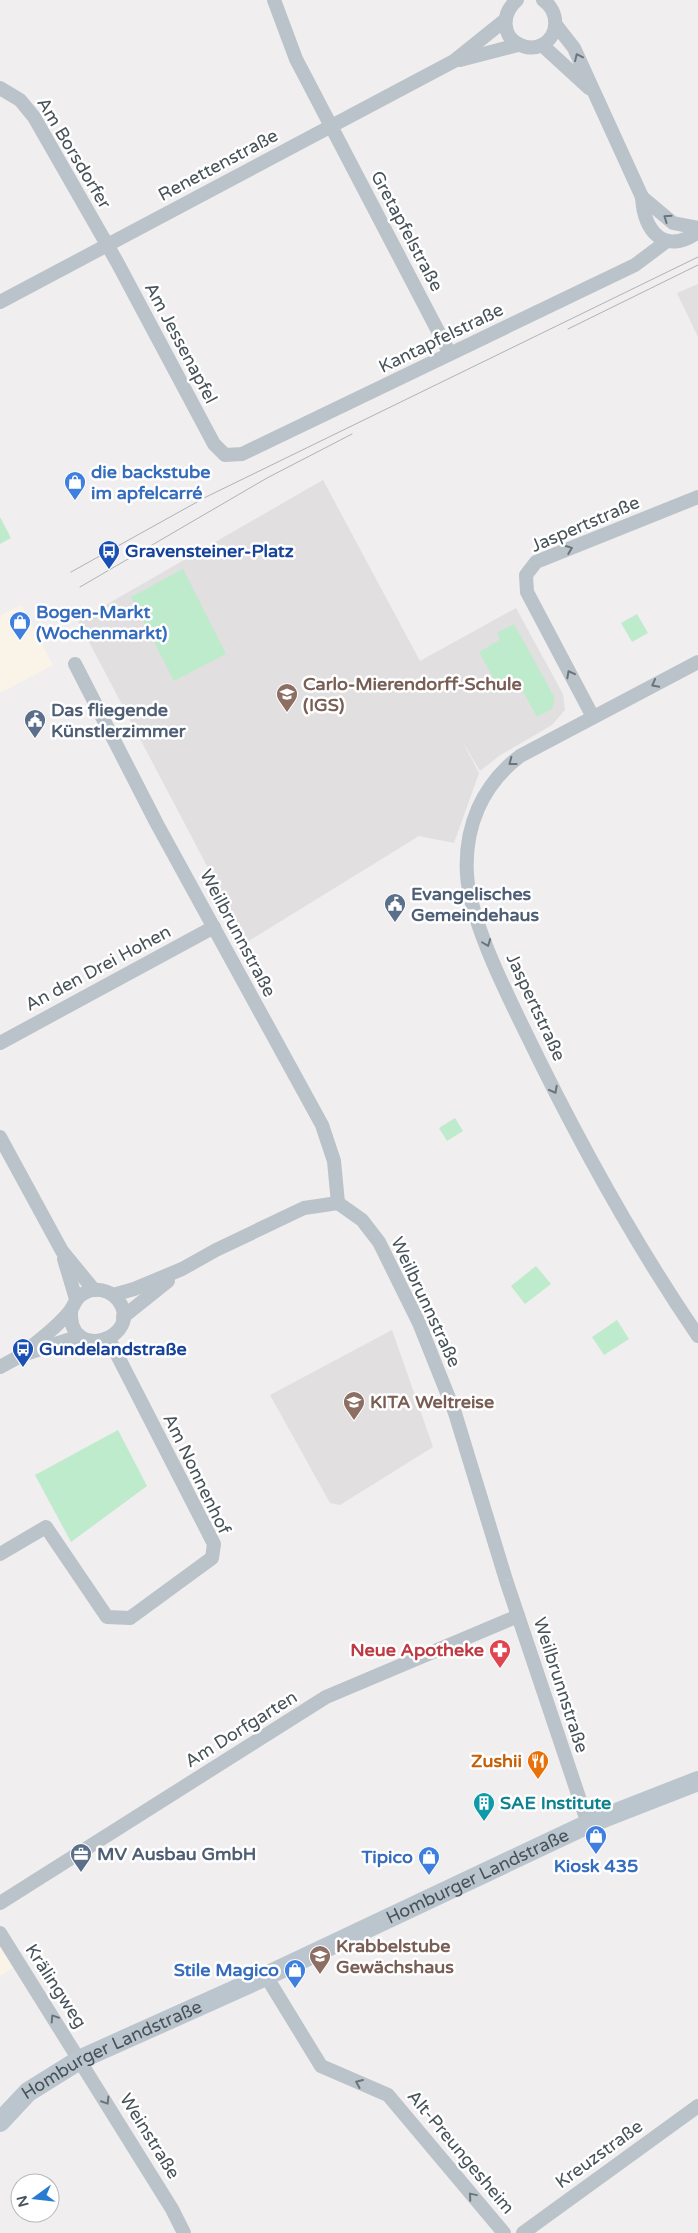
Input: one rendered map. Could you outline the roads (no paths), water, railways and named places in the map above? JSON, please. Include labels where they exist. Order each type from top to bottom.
[{"type":"street","name":"Gretapfelstraße","points":[[274,0],[296,59],[450,354]]},
{"type":"street","points":[[517,0],[511,5],[505,20],[506,30],[510,38],[518,45]]},
{"type":"street","points":[[543,0],[553,11],[556,25],[574,48],[595,93],[642,197],[643,211],[648,227],[654,234],[667,241],[684,240],[698,232]]},
{"type":"street","name":"Renettenstraße","points":[[0,302],[454,61],[505,20]]},
{"type":"street","points":[[556,25],[552,37],[542,45],[595,93]]},
{"type":"street","name":"Renettenstraße","points":[[454,61],[518,45],[530,48],[542,45]]},
{"type":"street","name":"Am Borsdorfer","points":[[0,88],[20,100],[34,117],[108,245]]},
{"type":"street","points":[[642,197],[673,223],[698,228]]},
{"type":"street","name":"Kantapfelstraße","points":[[225,456],[242,454],[636,265],[667,241]]},
{"type":"street","name":"Am Jessenapfel","points":[[108,245],[214,444],[225,456]]},
{"type":"street","name":"Jaspertstraße","points":[[593,717],[527,592],[526,575],[536,562],[698,497]]},
{"type":"street","name":"Jaspertstraße","points":[[698,662],[520,756],[506,767],[491,784],[478,807],[470,829],[467,847],[467,876],[473,904],[500,977],[546,1076],[639,1245],[698,1336]]},
{"type":"street","name":"Weilbrunnstraße","points":[[75,664],[134,780],[322,1125],[334,1161],[338,1203],[362,1220],[379,1242],[419,1323],[455,1413],[518,1616],[588,1824]]},
{"type":"street","name":"An den Drei Hohen","points":[[0,1043],[214,927]]},
{"type":"street","points":[[0,1137],[62,1251],[94,1290]]},
{"type":"street","points":[[113,1295],[134,1290],[182,1269],[216,1250],[304,1208],[338,1203]]},
{"type":"street","points":[[22,1355],[74,1305],[88,1291],[102,1290],[113,1295],[120,1305],[123,1316],[120,1327],[110,1338],[94,1342],[80,1336],[72,1325],[74,1305],[62,1251]]},
{"type":"street","points":[[123,1316],[182,1269]]},
{"type":"street","points":[[0,1367],[22,1355],[80,1336]]},
{"type":"street","name":"Am Nonnenhof","points":[[0,1554],[46,1527],[107,1617],[130,1618],[212,1558],[214,1544],[110,1338]]},
{"type":"street","name":"Am Dorfgarten","points":[[0,1903],[326,1697],[518,1616]]},
{"type":"street","name":"Homburger Landstraße","points":[[0,2122],[28,2092],[81,2059],[266,1976],[588,1824],[698,1781]]},
{"type":"street","name":"Krälingweg","points":[[0,1933],[81,2059]]},
{"type":"street","name":"Alt-Preungesheim","points":[[266,1976],[321,2066],[388,2095],[504,2233]]},
{"type":"street","name":"Weinstraße","points":[[81,2059],[172,2208],[184,2233]]},
{"type":"street","name":"Kreuzstraße","points":[[523,2233],[698,2106]]},
{"type":"tram line","points":[[71,572],[206,497],[698,257]]},
{"type":"tram line","points":[[568,329],[698,265]]},
{"type":"tram line","points":[[80,587],[267,478],[352,434]]},
{"type":"place","name":"die backstube im apfelcarré","points":[[75,501]]},
{"type":"place","name":"Gravensteiner-Platz","points":[[109,570]]},
{"type":"place","name":"Bogen-Markt (Wochenmarkt)","points":[[20,641]]},
{"type":"place","name":"Carlo-Mierendorff-Schule (IGS)","points":[[287,713]]},
{"type":"place","name":"Das fliegende Künstlerzimmer","points":[[35,739]]},
{"type":"place","name":"Evangelisches Gemeindehaus","points":[[395,923]]},
{"type":"place","name":"Gundelandstraße","points":[[23,1368]]},
{"type":"place","name":"KITA Weltreise","points":[[354,1421]]},
{"type":"place","name":"Neue Apotheke","points":[[500,1669]]},
{"type":"place","name":"Zushii","points":[[538,1780]]},
{"type":"place","name":"SAE Institute","points":[[484,1822]]},
{"type":"place","name":"Kiosk 435","points":[[596,1855]]},
{"type":"place","name":"MV Ausbau GmbH","points":[[81,1873]]},
{"type":"place","name":"Tipico","points":[[429,1876]]},
{"type":"place","name":"Krabbelstube Gewächshaus","points":[[320,1975]]},
{"type":"place","name":"Stile Magico","points":[[295,1989]]}]
